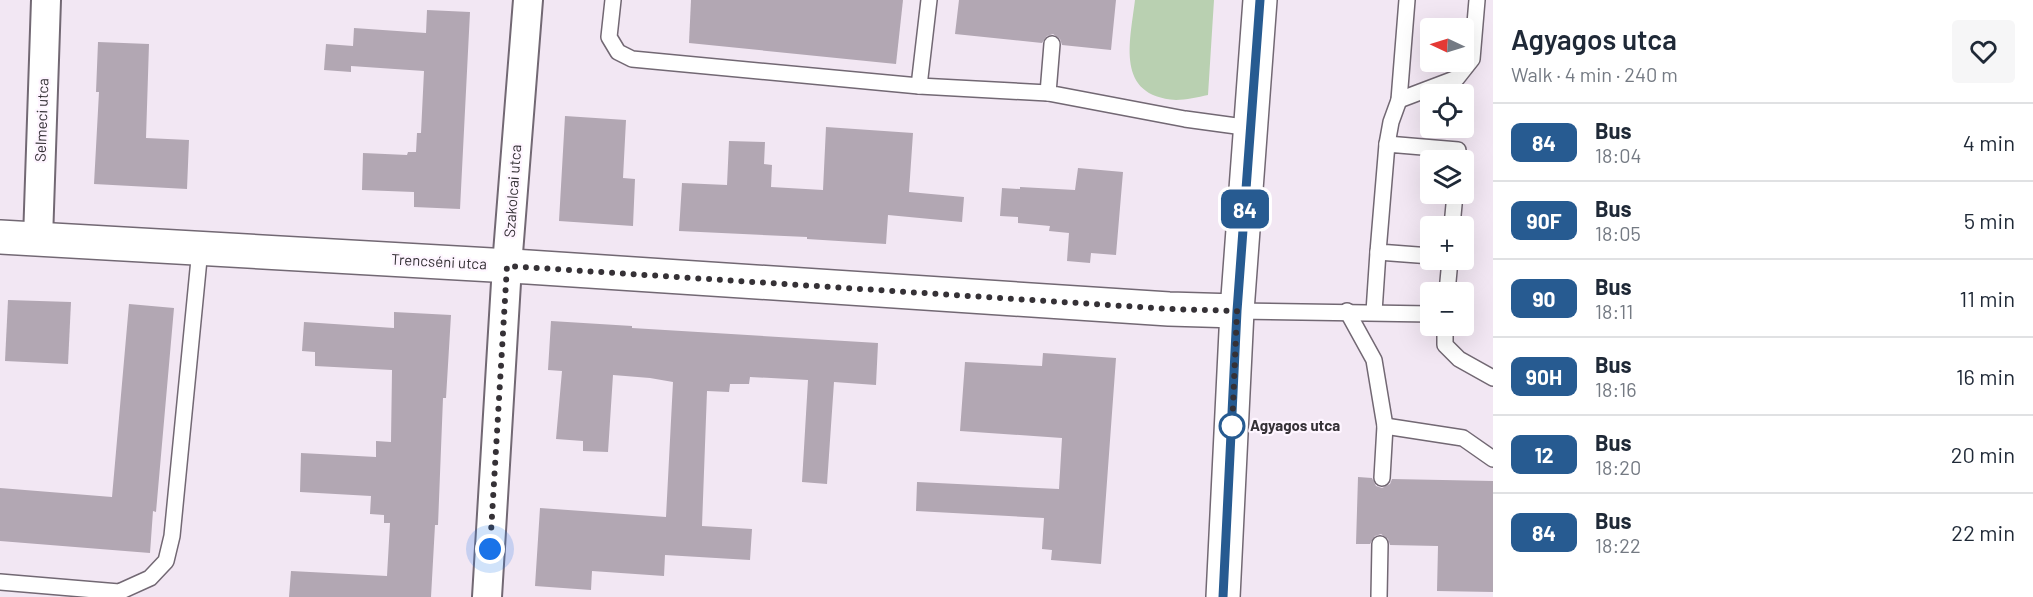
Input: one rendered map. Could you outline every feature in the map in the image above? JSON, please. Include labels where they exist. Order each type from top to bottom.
[{"type":"street","name":"Selmeci utca","points":[[38,239],[46,0]]},
{"type":"street","name":"Szakolcai utca","points":[[487,597],[507,266],[528,0]]},
{"type":"street","points":[[1223,597],[1237,311],[1260,0]]},
{"type":"street","name":"Trencséni utca","points":[[0,237],[507,266],[1170,309],[1237,311]]},
{"type":"lane","points":[[613,0],[609,37],[618,52],[632,59],[919,86],[1048,93],[1185,119],[1251,128]]},
{"type":"lane","points":[[919,86],[929,0]]},
{"type":"lane","points":[[1374,312],[1387,144],[1391,122],[1399,100],[1407,0]]},
{"type":"lane","points":[[1399,100],[1457,78],[1472,59],[1478,0]]},
{"type":"lane","points":[[1048,93],[1052,44]]},
{"type":"lane","points":[[1387,144],[1458,150]]},
{"type":"lane","points":[[0,582],[119,592],[150,578],[166,561],[172,536],[200,249]]},
{"type":"lane","points":[[1378,252],[1420,255]]},
{"type":"lane","points":[[1237,311],[1420,314]]},
{"type":"lane","points":[[1347,311],[1374,360],[1385,426],[1383,478]]},
{"type":"lane","points":[[1445,336],[1445,345],[1460,358],[1493,378]]},
{"type":"lane","points":[[1385,426],[1463,438],[1493,459]]},
{"type":"lane","points":[[1379,597],[1380,544]]},
{"type":"green space","points":[[1135,0],[1214,0],[1208,95],[1176,100],[1157,96],[1143,89],[1135,78],[1131,64],[1131,33]]},
{"type":"building","points":[[691,0],[903,0],[896,64],[689,43]]},
{"type":"building","points":[[959,0],[1116,0],[1111,50],[1062,45],[1060,39],[1053,34],[1047,36],[1042,43],[955,34]]},
{"type":"building","points":[[427,10],[470,12],[460,209],[414,207],[414,192],[362,190],[363,153],[407,155],[408,152],[416,152],[417,133],[421,133],[424,71],[351,66],[351,72],[324,70],[326,44],[353,46],[354,28],[426,33]]},
{"type":"building","points":[[98,42],[149,44],[146,138],[189,140],[187,189],[94,184],[99,92],[96,92]]},
{"type":"building","points":[[565,116],[626,120],[623,178],[635,179],[633,226],[559,221]]},
{"type":"building","points":[[826,127],[913,133],[909,192],[964,197],[962,222],[888,215],[886,244],[807,239],[807,237],[679,231],[682,183],[727,185],[729,141],[765,142],[764,164],[772,165],[771,187],[823,190]]},
{"type":"building","points":[[1078,168],[1123,172],[1116,255],[1091,253],[1090,263],[1067,261],[1069,233],[1049,231],[1050,226],[1018,223],[1018,217],[1000,216],[1002,188],[1075,190]]},
{"type":"building","points":[[8,300],[71,302],[68,364],[5,361]]},
{"type":"building","points":[[129,304],[174,308],[156,512],[153,511],[150,553],[0,541],[0,488],[112,497]]},
{"type":"building","points":[[394,312],[451,315],[446,398],[443,398],[438,525],[435,525],[431,597],[289,597],[291,571],[387,576],[390,523],[384,523],[384,515],[370,514],[371,496],[300,492],[301,453],[376,457],[376,441],[391,442],[392,370],[315,366],[315,352],[302,351],[304,322],[394,328]]},
{"type":"building","points":[[551,321],[878,343],[876,385],[834,382],[827,484],[802,482],[808,380],[750,377],[749,384],[730,384],[729,392],[707,391],[702,526],[752,529],[750,560],[665,555],[664,576],[592,571],[591,590],[535,586],[540,508],[666,517],[673,382],[613,375],[608,452],[583,451],[583,441],[556,439],[562,371],[548,370]]},
{"type":"building","points":[[1043,353],[1116,358],[1101,564],[1051,560],[1052,550],[1042,549],[1044,518],[916,511],[917,482],[1059,489],[1062,438],[960,431],[965,362],[1042,366]]},
{"type":"building","points":[[1358,477],[1372,478],[1376,486],[1382,488],[1390,484],[1392,479],[1493,481],[1493,592],[1437,591],[1438,546],[1390,545],[1388,539],[1381,534],[1375,536],[1370,544],[1356,544]]},
{"type":"bus line","name":"84","points":[[1223,597],[1237,311],[1260,0]]},
{"type":"place","name":"Agyagos utca","points":[[1232,426]]},
{"type":"route","points":[[490,549],[507,266],[1170,309],[1237,311],[1232,429],[1232,426]]}]
